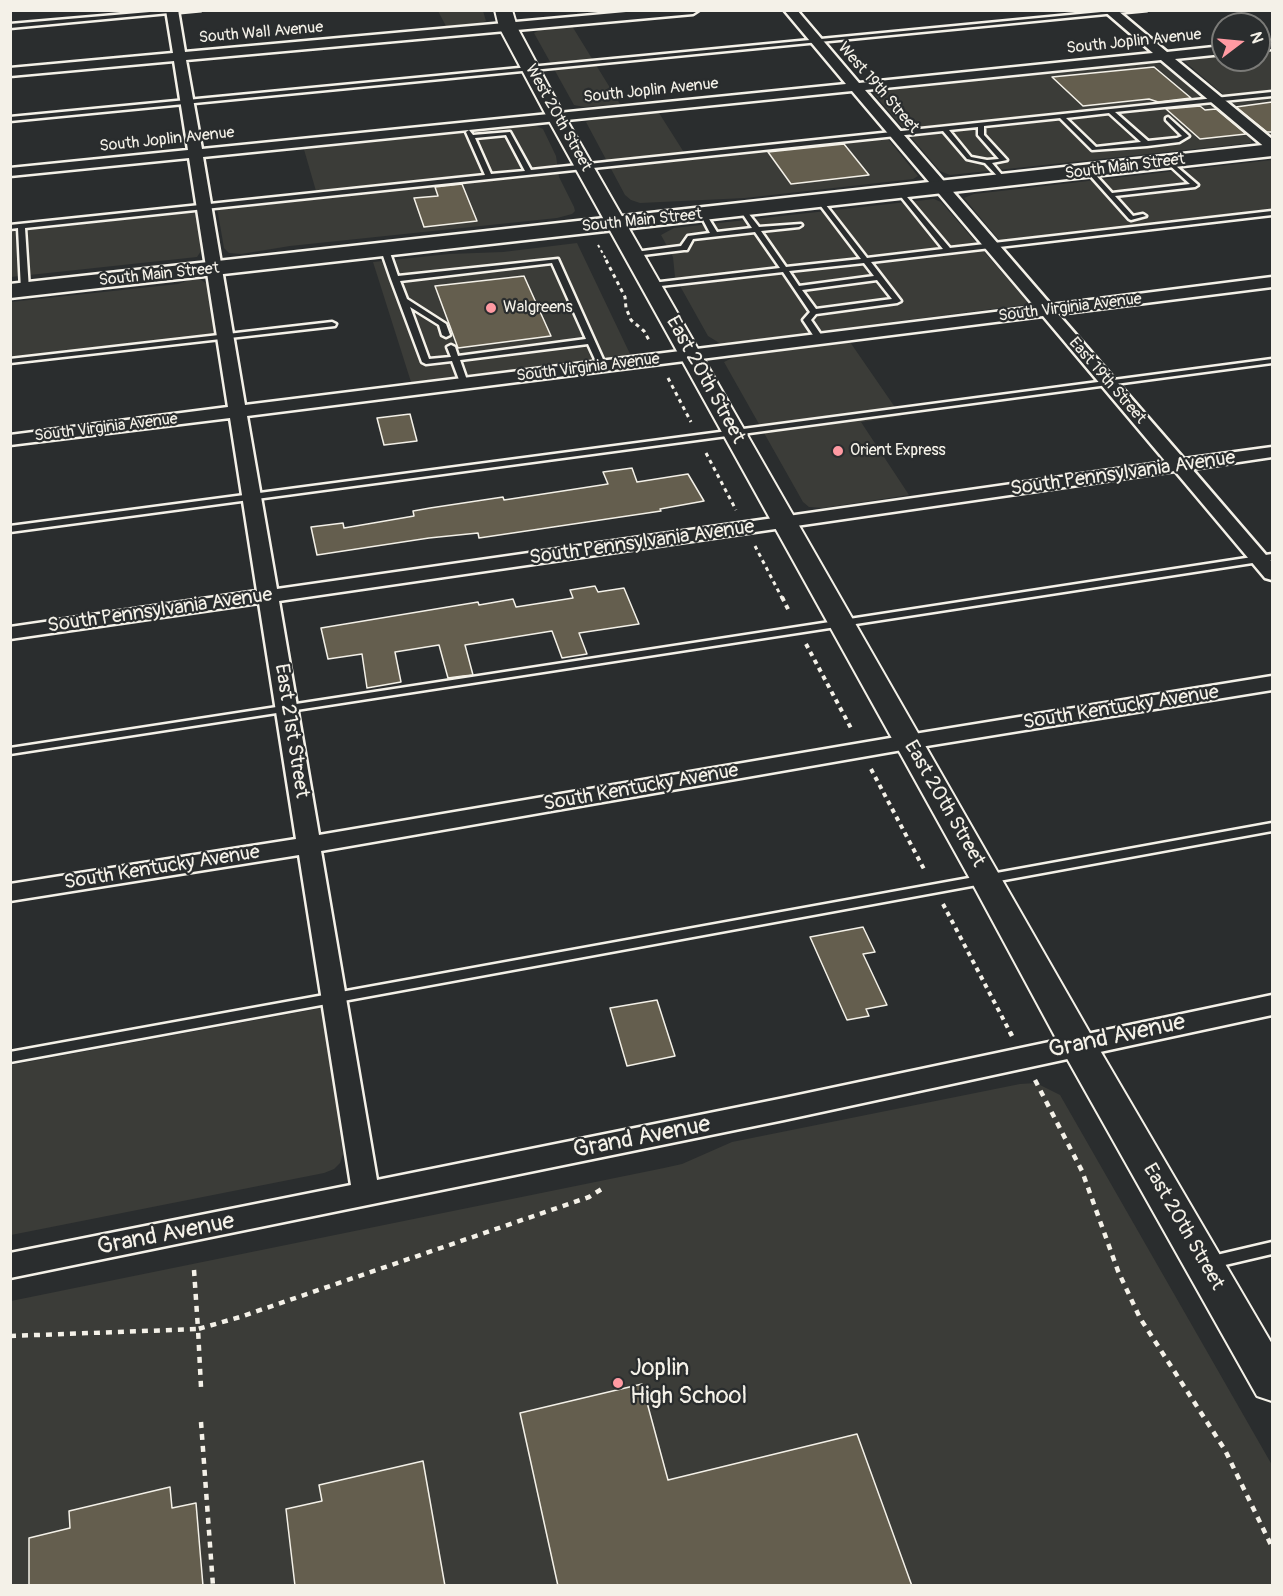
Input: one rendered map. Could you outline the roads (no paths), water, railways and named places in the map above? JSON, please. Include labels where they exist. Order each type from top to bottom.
[{"type":"main road","name":"West 20th Street","points":[[505,19],[530,70],[585,166],[608,234]]},
{"type":"main road","name":"South Main Street","points":[[18,290],[385,250],[608,234],[703,214],[1004,181],[1101,162],[1169,162],[1272,150]]},
{"type":"main road","name":"East 20th Street","points":[[608,234],[635,254],[1078,1045],[1272,1382]]},
{"type":"street","name":"South Wall Avenue","points":[[10,72],[179,56],[505,19],[693,10]]},
{"type":"street","name":"West 19th Street","points":[[790,10],[941,187]]},
{"type":"street","name":"East 21st Street","points":[[172,12],[366,1194]]},
{"type":"street","points":[[1110,12],[1272,146]]},
{"type":"street","name":"South Joplin Avenue","points":[[10,172],[196,153],[469,131],[556,117],[1211,51]]},
{"type":"street","name":"East 19th Street","points":[[941,187],[1180,465],[1266,558],[1272,574]]},
{"type":"street","name":"South Virginia Avenue","points":[[10,440],[1272,282]]},
{"type":"street","name":"South Pennsylvania Avenue","points":[[10,633],[1272,452]]},
{"type":"street","name":"South Kentucky Avenue","points":[[10,893],[1272,683]]},
{"type":"street","name":"Grand Avenue","points":[[10,1266],[784,1109],[1272,1005]]},
{"type":"lane","points":[[10,26],[199,10]]},
{"type":"lane","points":[[10,119],[1145,10]]},
{"type":"lane","points":[[10,227],[1272,94]]},
{"type":"lane","points":[[1110,111],[1147,144]]},
{"type":"lane","points":[[1061,116],[1101,162],[1110,195],[1131,218],[1143,216]]},
{"type":"lane","points":[[1101,162],[1147,144],[1179,140],[1186,136],[1168,119]]},
{"type":"lane","points":[[945,129],[969,158],[987,162],[1004,160],[981,135],[981,124]]},
{"type":"lane","points":[[489,177],[469,131],[508,133],[529,172]]},
{"type":"lane","points":[[987,162],[1004,181]]},
{"type":"lane","points":[[1110,195],[1195,185],[1169,162]]},
{"type":"lane","points":[[900,192],[948,250]]},
{"type":"lane","points":[[820,201],[897,302],[814,312],[807,320],[820,339]]},
{"type":"lane","points":[[743,210],[814,312]]},
{"type":"lane","points":[[652,285],[1272,213]]},
{"type":"lane","points":[[703,214],[715,234]]},
{"type":"lane","points":[[635,254],[684,248],[690,237],[799,225]]},
{"type":"lane","points":[[18,290],[21,226]]},
{"type":"lane","points":[[385,250],[426,362],[591,341]]},
{"type":"lane","points":[[395,279],[555,261],[602,366]]},
{"type":"lane","points":[[797,288],[879,278]]},
{"type":"lane","points":[[403,300],[442,324],[446,335]]},
{"type":"lane","points":[[10,361],[332,324]]},
{"type":"lane","points":[[451,347],[464,383]]},
{"type":"lane","points":[[10,529],[1272,361]]},
{"type":"lane","points":[[10,752],[1266,558]]},
{"type":"lane","points":[[10,1057],[1272,827]]},
{"type":"lane","points":[[1204,1264],[1272,1248]]},
{"type":"place","name":"Walgreens","points":[[491,308]]},
{"type":"place","name":"Orient Express","points":[[838,451]]},
{"type":"place","name":"Joplin High School","points":[[618,1383]]}]
